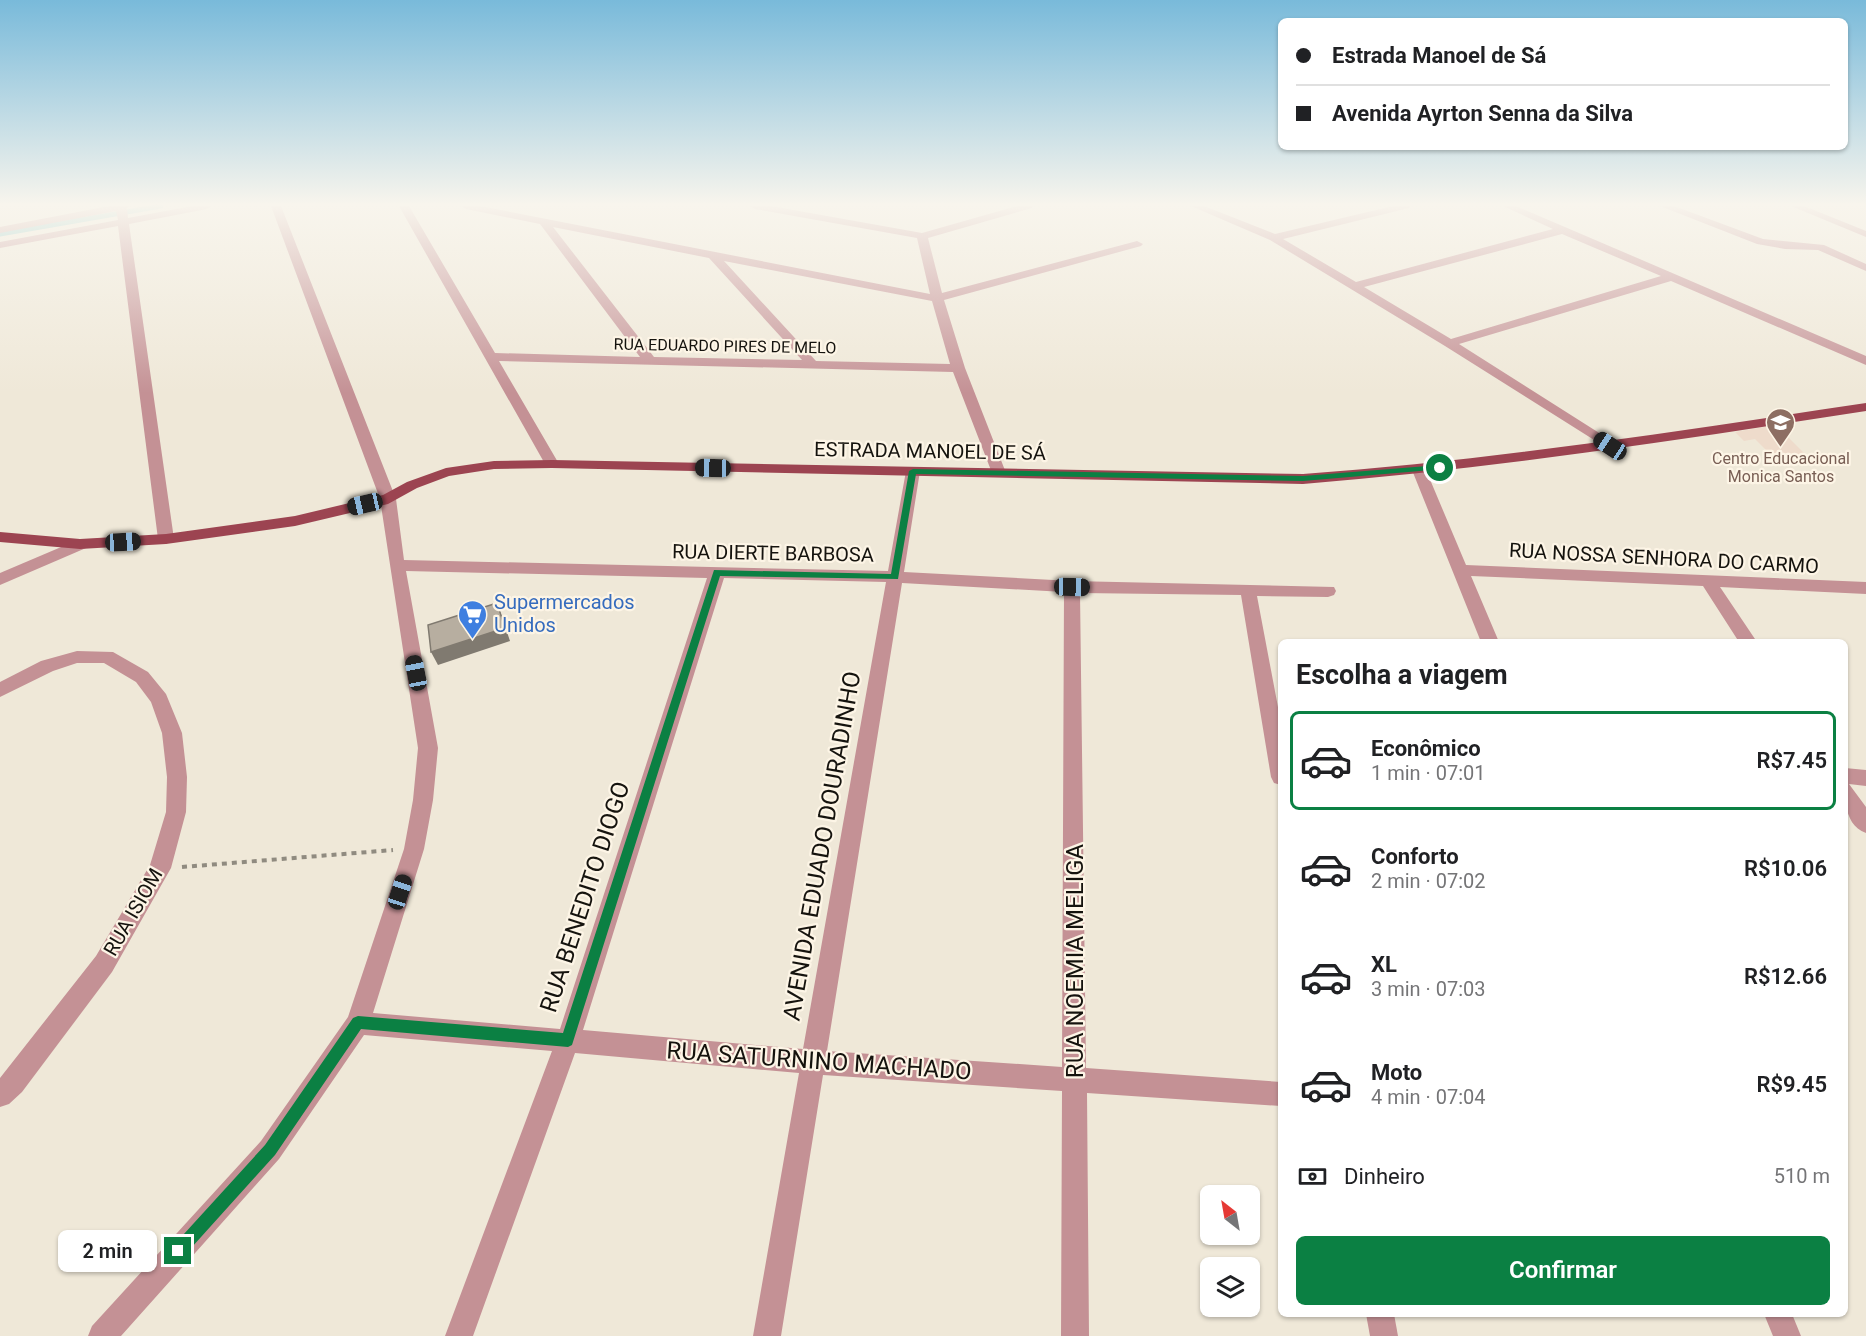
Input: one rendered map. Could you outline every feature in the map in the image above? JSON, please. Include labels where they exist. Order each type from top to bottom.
[{"type":"main road","name":"ESTRADA MANOEL DE SÁ","points":[[0,537],[80,544],[166,539],[295,520],[388,499],[412,485],[446,472],[494,465],[552,464],[1303,479],[1419,470],[1610,446],[1866,407]]},
{"type":"street","points":[[131,268],[166,539]]},
{"type":"street","points":[[102,1336],[270,1150],[358,1023],[414,849],[423,800],[428,748],[388,499],[300,268]]},
{"type":"street","points":[[440,268],[552,464]]},
{"type":"street","points":[[579,268],[650,361]]},
{"type":"street","points":[[724,268],[813,365]]},
{"type":"street","points":[[773,268],[937,298],[1047,268]]},
{"type":"street","points":[[930,268],[958,368],[999,473]]},
{"type":"street","points":[[1325,268],[1610,446]]},
{"type":"street","points":[[1355,286],[1421,268]]},
{"type":"street","points":[[1656,268],[1866,362]]},
{"type":"street","points":[[1449,344],[1674,276]]},
{"type":"street","name":"RUA EDUARDO PIRES DE MELO","points":[[491,357],[958,368]]},
{"type":"street","points":[[1419,470],[1489,639]]},
{"type":"street","name":"AVENIDA EDUADO DOURADINHO","points":[[767,1336],[913,471]]},
{"type":"street","points":[[0,579],[80,544]]},
{"type":"street","name":"RUA DIERTE BARBOSA","points":[[397,565],[894,577],[1072,587],[1328,591]]},
{"type":"street","name":"RUA NOSSA SENHORA DO CARMO","points":[[1459,570],[1866,588]]},
{"type":"street","name":"RUA BENEDITO DIOGO","points":[[459,1336],[568,1040],[717,573]]},
{"type":"street","points":[[1707,580],[1746,639]]},
{"type":"street","name":"RUA NOEMIA MELIGA","points":[[1072,587],[1076,1079],[1075,1336]]},
{"type":"street","points":[[1248,590],[1278,760]]},
{"type":"street","name":"RUA ISIOM","points":[[0,690],[47,666],[77,657],[107,657],[142,677],[159,699],[172,734],[177,777],[176,812],[160,868],[104,964],[12,1083],[0,1095]]},
{"type":"street","points":[[1848,776],[1866,777]]},
{"type":"street","points":[[1848,796],[1866,824]]},
{"type":"street","name":"RUA SATURNINO MACHADO","points":[[358,1023],[812,1062],[1278,1094]]},
{"type":"street","points":[[1381,1317],[1384,1336]]},
{"type":"street","points":[[1779,1317],[1787,1336]]},
{"type":"path","points":[[160,868],[414,849]]},
{"type":"shaded area","name":"Centro Educacional Monica Santos","points":[[1776,425],[1811,460],[1785,463],[1769,453],[1755,439],[1744,441],[1735,432]]},
{"type":"building","points":[[497,603],[505,628],[431,652],[428,625]]},
{"type":"place","name":"Centro Educacional Monica Santos","points":[[1781,448]]},
{"type":"place","name":"Supermercados Unidos","points":[[473,640]]},
{"type":"route","points":[[178,1251],[270,1150],[358,1023],[568,1040],[717,573],[894,577],[913,471],[1303,479],[1440,468]]}]
